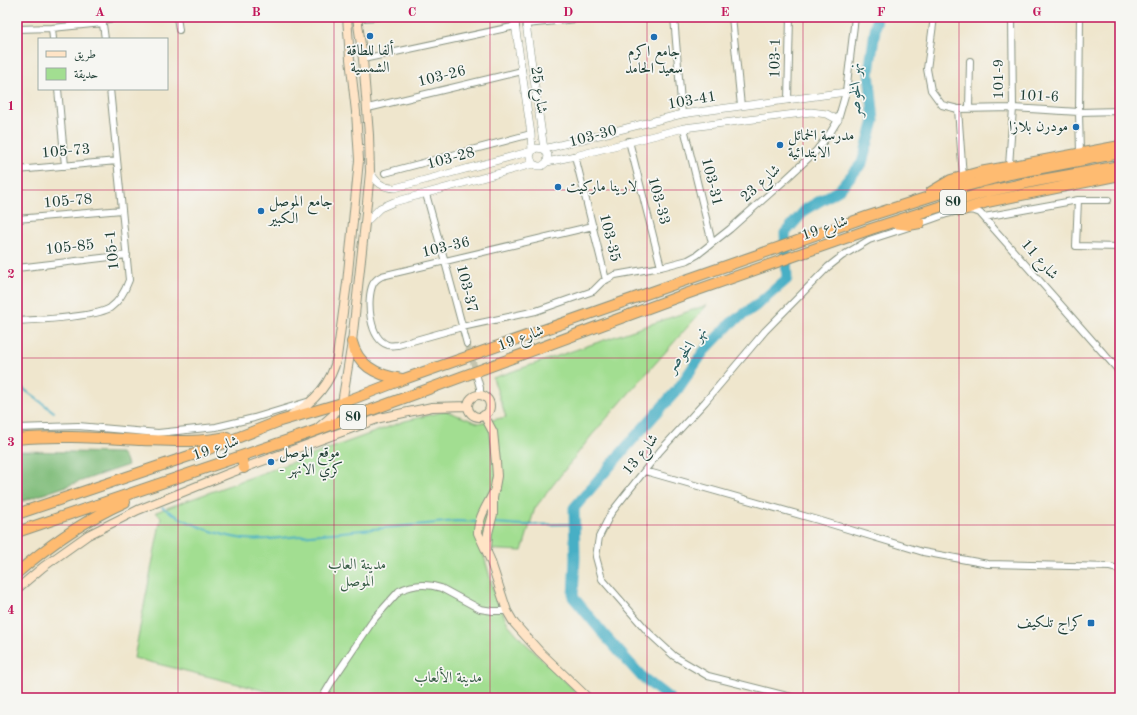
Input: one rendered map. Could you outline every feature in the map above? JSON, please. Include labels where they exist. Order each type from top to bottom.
[{"type":"highway","points":[[916,201],[946,183],[963,177],[1009,166],[1120,146]]},
{"type":"highway","name":"شارع 19","points":[[17,514],[201,452],[280,421],[342,403],[404,379],[869,216],[981,182],[1034,169],[1120,153]]},
{"type":"highway","name":"شارع 19","points":[[17,532],[309,433],[686,294],[884,224],[985,192],[1120,166]]},
{"type":"highway","points":[[960,210],[987,202],[1120,174]]},
{"type":"highway","points":[[884,224],[894,223],[909,225],[920,223]]},
{"type":"highway","points":[[352,342],[358,357],[370,369],[386,376],[404,379]]},
{"type":"highway","points":[[17,439],[51,436],[188,441],[219,438],[255,430]]},
{"type":"highway","points":[[241,456],[244,468]]},
{"type":"highway","points":[[17,573],[52,543],[81,525],[166,482]]},
{"type":"main road","points":[[280,421],[302,409],[312,400],[325,385],[335,367],[347,283],[358,160],[356,112],[347,17]]},
{"type":"main road","points":[[309,433],[333,415],[342,403],[352,342],[366,223],[370,172],[368,108],[357,18]]},
{"type":"main road","points":[[335,367],[348,371]]},
{"type":"main road","points":[[480,395],[487,398],[490,405],[488,412],[479,417],[473,415],[468,406],[473,397],[480,395]]},
{"type":"main road","points":[[17,589],[43,567],[88,535],[138,510],[244,468],[380,418],[432,407],[468,406]]},
{"type":"main road","points":[[484,415],[493,432],[497,476],[493,514],[488,533],[488,554]]},
{"type":"main road","points":[[495,489],[482,512],[478,528],[507,611],[522,633],[588,698]]},
{"type":"street","points":[[17,29],[52,28],[121,17]]},
{"type":"street","points":[[177,17],[179,30]]},
{"type":"street","points":[[357,18],[378,17]]},
{"type":"street","name":"شارع 25","points":[[514,17],[531,134],[532,151],[530,157],[533,164]]},
{"type":"street","points":[[526,21],[597,17]]},
{"type":"street","points":[[674,17],[682,114]]},
{"type":"street","points":[[732,17],[741,106]]},
{"type":"street","name":"103-1","points":[[788,100],[790,17]]},
{"type":"street","name":"شارع 23","points":[[388,345],[398,345],[462,327],[536,311],[593,291],[606,280],[625,273],[662,267],[692,258],[730,229],[816,151],[830,133],[838,120],[846,92],[855,17]]},
{"type":"street","points":[[934,17],[927,69],[931,90],[942,105],[958,109],[963,177]]},
{"type":"street","name":"101-9","points":[[1009,166],[1012,108],[1012,17]]},
{"type":"street","points":[[1080,17],[1080,153]]},
{"type":"street","points":[[103,20],[105,38]]},
{"type":"street","name":"شارع 25","points":[[526,21],[544,149],[548,155],[547,162]]},
{"type":"street","points":[[363,59],[516,26]]},
{"type":"street","points":[[52,28],[53,38]]},
{"type":"street","points":[[969,109],[970,61]]},
{"type":"street","name":"103-26","points":[[368,108],[522,71]]},
{"type":"street","points":[[58,90],[65,166]]},
{"type":"street","name":"105-1","points":[[17,322],[90,314],[109,308],[123,295],[129,280],[110,90]]},
{"type":"street","name":"103-41","points":[[544,149],[682,114],[846,92]]},
{"type":"street","points":[[766,103],[767,117]]},
{"type":"street","name":"101-6","points":[[958,109],[1012,108],[1079,112],[1120,111]]},
{"type":"street","name":"103-30","points":[[366,223],[375,212],[394,202],[533,164],[540,166],[547,162],[684,128],[817,112],[827,114],[838,120]]},
{"type":"street","name":"103-31","points":[[684,128],[712,243]]},
{"type":"street","name":"103-28","points":[[385,173],[531,134]]},
{"type":"street","name":"103-33","points":[[629,142],[662,267]]},
{"type":"street","name":"103-28","points":[[370,172],[379,184],[386,187],[395,188],[532,151],[538,148],[544,149]]},
{"type":"street","name":"103-35","points":[[575,156],[606,280]]},
{"type":"street","name":"105-73","points":[[17,170],[117,161]]},
{"type":"street","name":"103-37","points":[[426,194],[467,344]]},
{"type":"street","points":[[1078,200],[1076,246],[1120,247]]},
{"type":"street","points":[[984,217],[1078,200],[1108,200]]},
{"type":"street","name":"105-78","points":[[17,219],[122,210]]},
{"type":"street","name":"شارع 11","points":[[920,223],[960,210],[975,210],[984,217],[1120,372]]},
{"type":"street","name":"شارع 13","points":[[795,698],[708,676],[674,656],[649,633],[602,579],[596,557],[599,537],[611,513],[660,451],[705,402],[749,348],[831,264],[869,240],[920,223]]},
{"type":"street","name":"103-36","points":[[388,345],[378,337],[371,319],[371,290],[375,282],[382,276],[593,226]]},
{"type":"street","name":"105-85","points":[[17,268],[127,255]]},
{"type":"street","points":[[478,377],[480,395]]},
{"type":"street","points":[[17,428],[78,426],[158,433],[216,427],[254,418],[312,400]]},
{"type":"street","points":[[645,471],[818,520],[923,552],[988,564],[1110,567],[1116,566],[1120,563]]},
{"type":"street","points":[[1110,567],[1120,571]]},
{"type":"street","points":[[322,698],[374,619],[399,591],[404,588],[422,584],[434,586],[441,588],[480,609],[507,611]]},
{"type":"green space","name":"مدينة العاب الموصل","points":[[707,305],[592,435],[535,508],[522,551],[482,549],[495,595],[508,624],[522,640],[583,698],[294,698],[134,658],[161,518],[156,512],[405,421],[446,411],[478,423],[506,417],[493,378]]},
{"type":"green space","points":[[17,452],[121,453],[128,465],[17,503]]},
{"type":"waterway","name":"نهر الخوصر","points":[[669,698],[642,677],[573,597],[575,558],[574,508],[678,389],[704,351],[731,323],[757,305],[787,279],[785,233],[806,209],[839,190],[862,163],[874,121],[869,72],[877,17]]},
{"type":"waterway","points":[[17,384],[54,412]]},
{"type":"waterway","points":[[162,507],[202,528],[223,535],[247,539],[269,539],[457,521],[477,522]]},
{"type":"waterway","points":[[494,523],[523,525],[575,524]]},
{"type":"tunnel","points":[[467,344],[477,374]]},
{"type":"place","name":"ألفا للطاقة الشمسية","points":[[370,36]]},
{"type":"place","name":"جامع اكرم سعيد الحامد","points":[[654,37]]},
{"type":"place","name":"مودرن بلازا","points":[[1076,127]]},
{"type":"place","name":"مدرسة الخمائل الابتدائية","points":[[780,145]]},
{"type":"place","name":"لارينا ماركيت","points":[[558,187]]},
{"type":"place","name":"جامع الموصل الكبير","points":[[261,211]]},
{"type":"place","name":"موقع الموصل - كري الانهر","points":[[271,462]]},
{"type":"place","name":"كراج تلكيف","points":[[1091,623]]},
{"type":"park label","name":"مدينة الألعاب","points":[[448,678]]}]
